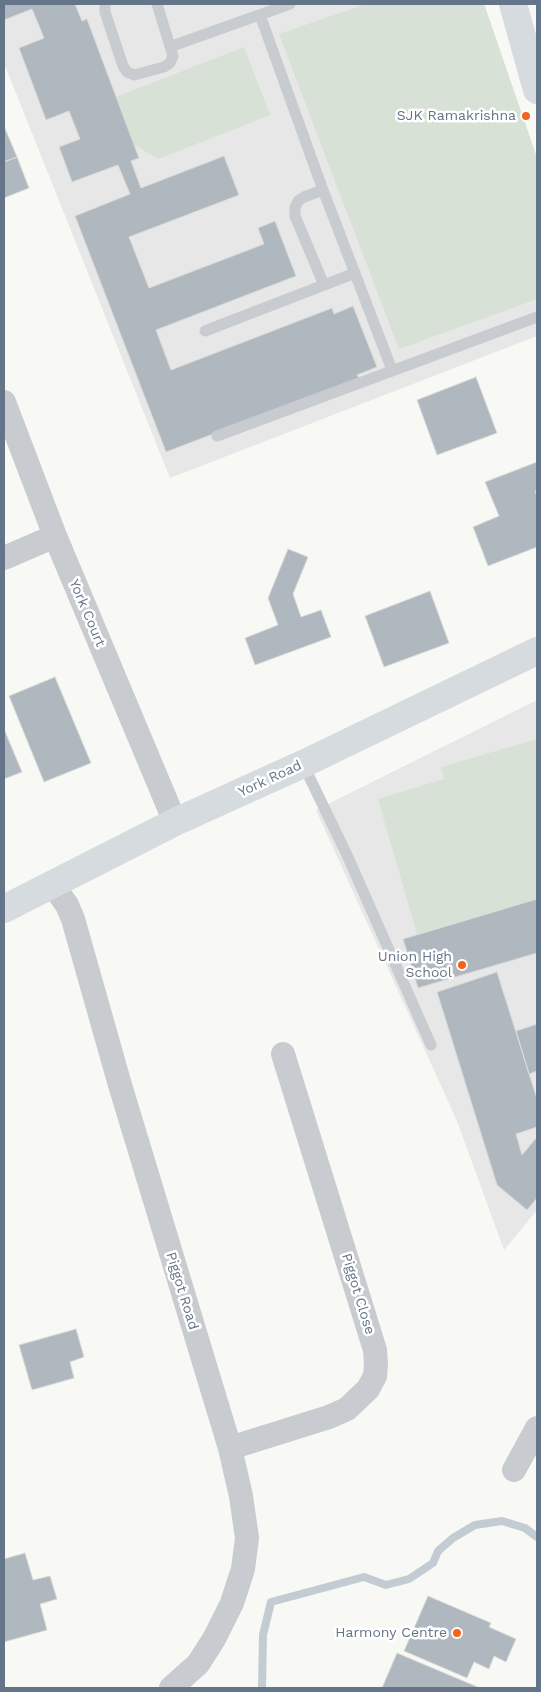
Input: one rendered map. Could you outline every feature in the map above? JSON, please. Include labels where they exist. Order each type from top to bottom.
[{"type":"main road","points":[[513,4],[537,90]]},
{"type":"main road","name":"York Road","points":[[4,909],[175,822],[535,656]]},
{"type":"street","name":"York Court","points":[[4,402],[55,536],[175,822]]},
{"type":"street","points":[[4,558],[55,536]]},
{"type":"street","name":"Piggot Road","points":[[52,884],[67,905],[73,919],[120,1085],[230,1448],[242,1496],[246,1538],[243,1569],[232,1603],[214,1639],[198,1664],[170,1688]]},
{"type":"street","name":"Piggot Close","points":[[230,1448],[329,1417],[347,1408],[368,1388],[375,1376],[375,1350],[283,1054]]},
{"type":"street","points":[[514,1470],[537,1428]]},
{"type":"lane","points":[[105,4],[105,12],[127,72],[134,75],[164,67],[170,63],[173,56],[172,46],[157,4]]},
{"type":"lane","points":[[172,46],[290,4]]},
{"type":"lane","points":[[260,15],[323,190],[392,370]]},
{"type":"lane","points":[[323,190],[304,197],[298,201],[295,208],[296,216],[324,285]]},
{"type":"lane","points":[[205,331],[355,272]]},
{"type":"lane","points":[[217,436],[537,317]]},
{"type":"lane","points":[[303,764],[336,830],[431,1045]]},
{"type":"shaded area","points":[[4,4],[484,4],[537,158],[537,336],[170,478],[4,63]]},
{"type":"shaded area","points":[[366,4],[484,4],[537,158],[537,299],[399,349],[279,34]]},
{"type":"shaded area","points":[[244,47],[270,115],[158,159],[128,141],[111,99]]},
{"type":"shaded area","name":"Union High School","points":[[537,700],[537,1210],[504,1250],[457,1121],[316,810]]},
{"type":"shaded area","points":[[537,739],[537,899],[417,934],[378,799],[444,779],[441,767]]},
{"type":"building","points":[[4,4],[75,4],[82,21],[87,19],[139,158],[131,161],[141,188],[224,156],[239,195],[129,237],[149,288],[264,244],[258,228],[275,221],[296,276],[156,330],[171,370],[332,308],[334,314],[353,306],[377,367],[357,375],[359,378],[166,452],[75,216],[130,194],[118,165],[72,182],[59,147],[80,139],[69,111],[46,120],[19,48],[44,38],[32,9],[4,20]]},
{"type":"building","points":[[4,126],[17,157],[4,162]]},
{"type":"building","points":[[17,157],[29,188],[4,198],[4,162]]},
{"type":"building","points":[[476,377],[497,433],[437,455],[417,400]]},
{"type":"building","points":[[537,462],[537,491],[535,491],[537,497],[537,547],[488,566],[473,527],[499,516],[485,482]]},
{"type":"building","points":[[288,549],[308,557],[293,594],[301,617],[321,610],[331,637],[255,665],[245,638],[278,625],[268,598]]},
{"type":"building","points":[[430,591],[449,643],[384,667],[365,616]]},
{"type":"building","points":[[55,677],[91,763],[44,782],[9,696]]},
{"type":"building","points":[[4,729],[22,772],[4,779]]},
{"type":"building","points":[[537,899],[537,953],[418,988],[403,939]]},
{"type":"building","points":[[497,972],[537,1099],[537,1127],[516,1134],[522,1155],[537,1137],[537,1198],[527,1210],[497,1185],[437,992]]},
{"type":"building","points":[[537,1024],[537,1071],[529,1074],[516,1031]]},
{"type":"building","points":[[76,1329],[84,1357],[70,1362],[74,1378],[32,1390],[19,1345]]},
{"type":"building","points":[[25,1553],[33,1580],[50,1576],[57,1599],[40,1604],[47,1630],[4,1642],[4,1559]]},
{"type":"building","name":"Harmony Centre","points":[[428,1596],[491,1623],[489,1627],[516,1639],[506,1662],[494,1656],[489,1669],[474,1662],[467,1678],[404,1651]]},
{"type":"building","name":"Harmony Centre","points":[[397,1653],[480,1688],[382,1688]]},
{"type":"waterway","points":[[262,1688],[263,1635],[271,1602],[364,1577],[386,1585],[409,1579],[433,1563],[438,1551],[453,1538],[475,1525],[502,1521],[525,1528],[537,1537]]},
{"type":"place","name":"SJK Ramakrishna","points":[[526,116]]},
{"type":"place","name":"Union High School","points":[[462,965]]},
{"type":"place","name":"Harmony Centre","points":[[457,1633]]}]
